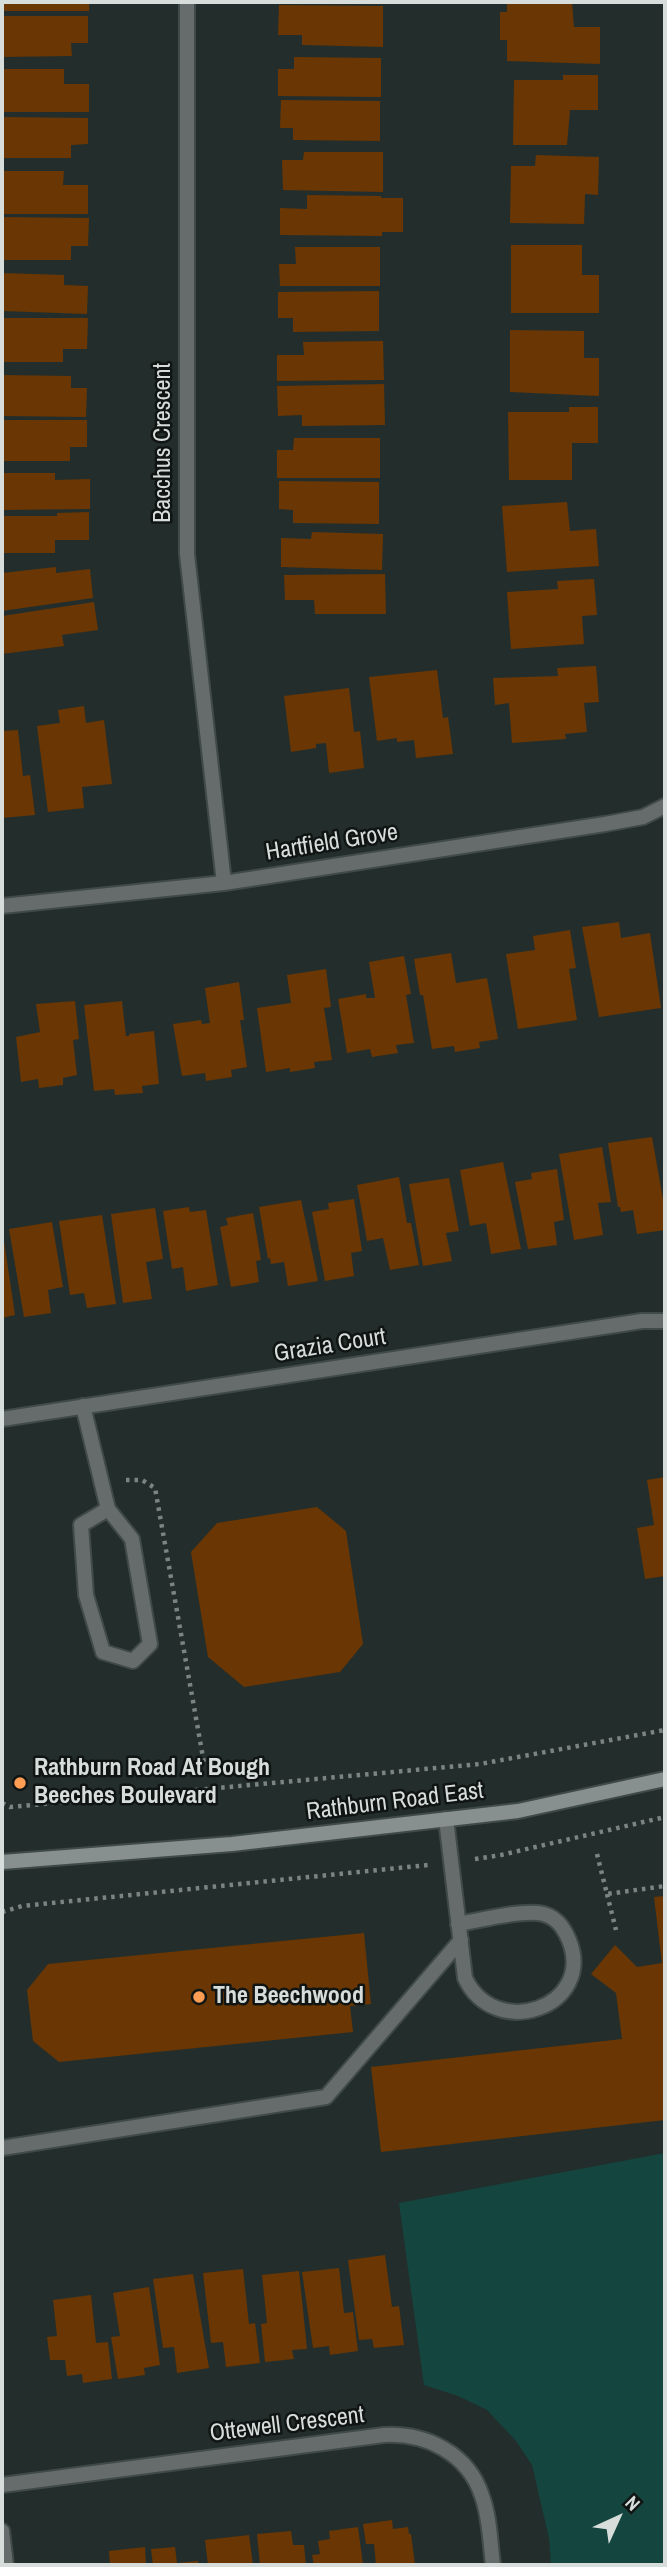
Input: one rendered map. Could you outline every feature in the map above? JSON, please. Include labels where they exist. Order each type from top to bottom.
[{"type":"street","name":"Bacchus Crescent","points":[[187,2],[187,554],[224,883]]},
{"type":"street","name":"Hartfield Grove","points":[[2,906],[224,883],[605,824],[643,817],[665,806]]},
{"type":"street","name":"Grazia Court","points":[[2,1419],[642,1321],[665,1321]]},
{"type":"street","points":[[83,1406],[108,1509],[132,1538],[150,1643],[133,1661],[103,1652],[86,1595],[81,1525],[108,1509]]},
{"type":"street","name":"Rathburn Road East","points":[[2,1862],[225,1845],[518,1811],[665,1779]]},
{"type":"street","points":[[446,1819],[458,1924],[465,1978],[477,1996],[488,2005],[509,2011],[530,2012],[550,2003],[565,1987],[573,1968],[573,1953],[563,1927],[553,1918],[540,1913],[458,1924]]},
{"type":"street","points":[[2,2148],[326,2097],[461,1940]]},
{"type":"street","name":"Ottewell Crescent","points":[[2,2485],[384,2435],[415,2436],[435,2443],[452,2454],[473,2477],[485,2505],[493,2565]]},
{"type":"street","points":[[2,2531],[6,2565]]},
{"type":"path","points":[[2,1803],[10,1807],[480,1764],[665,1730]]},
{"type":"path","points":[[2,1912],[22,1906],[387,1870],[501,1855],[665,1817]]},
{"type":"path","points":[[597,1854],[616,1930]]},
{"type":"path","points":[[607,1894],[665,1886]]},
{"type":"green space","points":[[665,2153],[665,2565],[551,2565],[549,2538],[532,2465],[516,2441],[487,2410],[458,2396],[424,2385],[399,2203]]},
{"type":"building","points":[[2,2],[89,2],[89,11],[2,11]]},
{"type":"building","points":[[507,2],[572,2],[574,27],[600,27],[600,64],[507,61],[507,40],[500,40],[500,12],[507,12]]},
{"type":"building","points":[[279,5],[383,6],[383,47],[302,45],[302,35],[278,35]]},
{"type":"building","points":[[2,16],[88,16],[88,43],[71,43],[72,56],[2,57]]},
{"type":"building","points":[[294,57],[381,58],[381,97],[278,96],[278,69],[294,69]]},
{"type":"building","points":[[2,69],[64,69],[64,84],[89,84],[89,112],[2,112]]},
{"type":"building","points":[[563,75],[598,75],[598,110],[570,110],[567,145],[513,145],[514,80],[563,80]]},
{"type":"building","points":[[281,100],[380,101],[380,141],[293,140],[293,128],[280,128]]},
{"type":"building","points":[[2,117],[88,118],[88,144],[71,145],[71,158],[2,158]]},
{"type":"building","points":[[304,152],[383,152],[383,192],[283,190],[282,160],[303,160]]},
{"type":"building","points":[[536,155],[599,157],[598,195],[585,194],[584,224],[510,223],[511,166],[535,166]]},
{"type":"building","points":[[2,171],[64,171],[63,185],[88,185],[88,214],[2,214]]},
{"type":"building","points":[[307,195],[403,198],[403,232],[382,232],[382,236],[280,235],[280,208],[307,209]]},
{"type":"building","points":[[2,217],[89,218],[88,246],[71,246],[71,260],[2,260]]},
{"type":"building","points":[[511,245],[582,245],[582,275],[599,275],[599,313],[511,313]]},
{"type":"building","points":[[295,247],[380,247],[380,286],[280,286],[279,264],[296,264]]},
{"type":"building","points":[[2,273],[64,275],[64,285],[88,286],[87,314],[2,311]]},
{"type":"building","points":[[379,291],[379,331],[293,332],[293,318],[278,318],[278,292]]},
{"type":"building","points":[[2,318],[88,318],[87,349],[63,349],[63,362],[2,362]]},
{"type":"building","points":[[510,330],[584,331],[584,358],[599,358],[599,396],[510,392]]},
{"type":"building","points":[[383,341],[384,380],[277,381],[277,355],[304,355],[303,342]]},
{"type":"building","points":[[2,375],[71,376],[71,388],[87,388],[86,417],[2,416]]},
{"type":"building","points":[[384,384],[385,425],[302,426],[302,415],[278,416],[277,386]]},
{"type":"building","points":[[569,407],[598,407],[598,443],[572,443],[572,480],[509,480],[508,412],[569,412]]},
{"type":"building","points":[[2,420],[87,420],[87,447],[70,447],[70,461],[2,461]]},
{"type":"building","points":[[294,438],[380,438],[380,478],[277,478],[277,450],[293,450]]},
{"type":"building","points":[[2,473],[55,473],[55,480],[90,479],[90,509],[2,510]]},
{"type":"building","points":[[279,481],[379,482],[379,524],[293,523],[293,510],[279,509]]},
{"type":"building","points":[[567,502],[570,531],[596,529],[599,566],[507,572],[502,506]]},
{"type":"building","points":[[89,512],[89,540],[55,540],[55,553],[2,553],[2,516],[57,516],[57,513]]},
{"type":"building","points":[[312,532],[383,534],[382,570],[281,567],[281,538],[311,539]]},
{"type":"building","points":[[56,567],[56,573],[90,569],[93,598],[2,611],[2,573]]},
{"type":"building","points":[[385,574],[386,614],[315,614],[314,600],[285,600],[284,575]]},
{"type":"building","points":[[594,579],[597,615],[582,616],[584,644],[511,649],[507,592],[558,589],[557,581]]},
{"type":"building","points":[[94,602],[98,630],[62,635],[64,646],[2,654],[2,616]]},
{"type":"building","points":[[596,666],[599,702],[584,703],[587,732],[565,734],[566,739],[512,743],[509,703],[495,705],[493,678],[558,676],[557,668]]},
{"type":"building","points":[[437,670],[443,718],[448,717],[453,754],[416,758],[414,740],[397,742],[397,738],[377,741],[369,677]]},
{"type":"building","points":[[349,688],[354,732],[360,731],[364,768],[329,773],[326,743],[316,744],[316,748],[291,752],[284,696]]},
{"type":"building","points":[[84,706],[86,723],[104,720],[112,784],[82,787],[84,808],[48,812],[37,726],[60,723],[58,710]]},
{"type":"building","points":[[18,730],[23,776],[30,775],[35,815],[2,818],[2,731]]},
{"type":"building","points":[[619,922],[621,938],[650,933],[661,1008],[599,1017],[582,927]]},
{"type":"building","points":[[570,930],[576,968],[569,969],[577,1020],[518,1029],[506,954],[535,950],[533,936]]},
{"type":"building","points":[[451,953],[456,983],[487,978],[498,1039],[479,1042],[480,1048],[455,1052],[454,1046],[432,1049],[414,959]]},
{"type":"building","points":[[404,956],[411,994],[406,995],[414,1043],[396,1045],[398,1053],[372,1057],[370,1049],[347,1053],[338,999],[366,994],[366,998],[375,998],[369,962]]},
{"type":"building","points":[[326,969],[331,1007],[324,1008],[332,1060],[314,1062],[315,1068],[266,1072],[257,1008],[291,1003],[287,975]]},
{"type":"building","points":[[239,982],[244,1020],[240,1020],[247,1067],[231,1070],[232,1077],[206,1081],[205,1073],[182,1076],[173,1024],[201,1020],[202,1024],[210,1023],[205,988]]},
{"type":"building","points":[[75,1001],[79,1039],[73,1040],[77,1075],[63,1078],[63,1085],[39,1088],[38,1079],[21,1082],[16,1037],[40,1032],[36,1004]]},
{"type":"building","points":[[122,1001],[126,1036],[154,1031],[159,1084],[142,1086],[143,1093],[115,1095],[114,1089],[94,1091],[84,1005]]},
{"type":"building","points":[[652,1137],[665,1211],[665,1230],[637,1234],[633,1210],[621,1212],[618,1207],[608,1143]]},
{"type":"building","points":[[602,1147],[611,1202],[598,1203],[603,1235],[574,1240],[559,1154]]},
{"type":"building","points":[[503,1162],[521,1249],[491,1254],[486,1223],[470,1226],[460,1170]]},
{"type":"building","points":[[557,1169],[564,1220],[554,1222],[557,1245],[528,1249],[515,1182],[532,1179],[531,1173]]},
{"type":"building","points":[[399,1177],[407,1223],[411,1223],[419,1265],[390,1270],[383,1238],[367,1241],[357,1185]]},
{"type":"building","points":[[449,1178],[459,1231],[446,1233],[452,1261],[423,1266],[409,1184]]},
{"type":"building","points":[[354,1199],[362,1251],[351,1253],[354,1276],[325,1281],[312,1212],[329,1209],[328,1203]]},
{"type":"building","points":[[301,1200],[318,1281],[288,1286],[284,1262],[271,1264],[270,1258],[268,1259],[259,1207]]},
{"type":"building","points":[[189,1207],[190,1212],[206,1210],[218,1285],[186,1291],[183,1267],[172,1269],[163,1211]]},
{"type":"building","points":[[155,1208],[163,1259],[146,1262],[152,1299],[123,1303],[111,1214]]},
{"type":"building","points":[[253,1213],[261,1260],[256,1261],[259,1282],[231,1287],[220,1227],[228,1225],[226,1218]]},
{"type":"building","points":[[102,1215],[116,1304],[87,1308],[84,1293],[70,1295],[59,1221]]},
{"type":"building","points":[[52,1222],[63,1287],[48,1290],[51,1313],[24,1317],[9,1229]]},
{"type":"building","points":[[4,1241],[15,1315],[2,1318],[2,1242]]},
{"type":"building","points":[[665,1477],[665,1576],[645,1579],[637,1528],[654,1525],[647,1480]]},
{"type":"building","points":[[317,1507],[346,1531],[363,1644],[340,1672],[244,1687],[208,1657],[191,1552],[217,1523]]},
{"type":"building","points":[[665,1896],[665,2120],[381,2152],[371,2067],[622,2039],[616,1993],[591,1974],[615,1945],[637,1967],[662,1963],[654,1897]]},
{"type":"building","name":"The Beechwood","points":[[364,1933],[371,2004],[350,2006],[353,2032],[59,2062],[33,2041],[27,1990],[48,1964]]},
{"type":"building","points":[[385,2255],[392,2307],[399,2306],[404,2345],[374,2348],[372,2339],[359,2340],[348,2260]]},
{"type":"building","points":[[339,2268],[344,2313],[353,2312],[358,2351],[330,2355],[329,2346],[313,2348],[302,2272]]},
{"type":"building","points":[[243,2269],[249,2324],[255,2323],[260,2363],[226,2367],[223,2342],[211,2343],[203,2273]]},
{"type":"building","points":[[299,2271],[307,2349],[292,2350],[294,2359],[265,2362],[261,2324],[267,2323],[262,2275]]},
{"type":"building","points":[[193,2274],[209,2368],[177,2373],[174,2347],[163,2348],[153,2279]]},
{"type":"building","points":[[149,2287],[160,2365],[144,2368],[145,2375],[118,2379],[111,2337],[120,2336],[113,2293]]},
{"type":"building","points":[[91,2295],[96,2343],[108,2342],[112,2379],[83,2383],[82,2374],[67,2376],[65,2360],[50,2360],[47,2337],[57,2336],[53,2300]]},
{"type":"building","points":[[392,2520],[393,2529],[408,2527],[415,2565],[376,2565],[374,2544],[366,2544],[363,2524]]},
{"type":"building","points":[[358,2527],[363,2565],[314,2565],[312,2555],[320,2554],[318,2541],[330,2539],[329,2531]]},
{"type":"building","points":[[291,2531],[293,2545],[304,2545],[306,2565],[260,2565],[257,2534]]},
{"type":"building","points":[[249,2535],[253,2565],[208,2565],[205,2540]]},
{"type":"building","points":[[145,2547],[146,2565],[110,2565],[109,2551]]},
{"type":"building","points":[[175,2547],[177,2563],[198,2561],[198,2565],[153,2565],[151,2549]]},
{"type":"place","name":"Rathburn Road At Bough Beeches Boulevard","points":[[20,1783]]},
{"type":"place","name":"The Beechwood","points":[[199,1997]]}]
